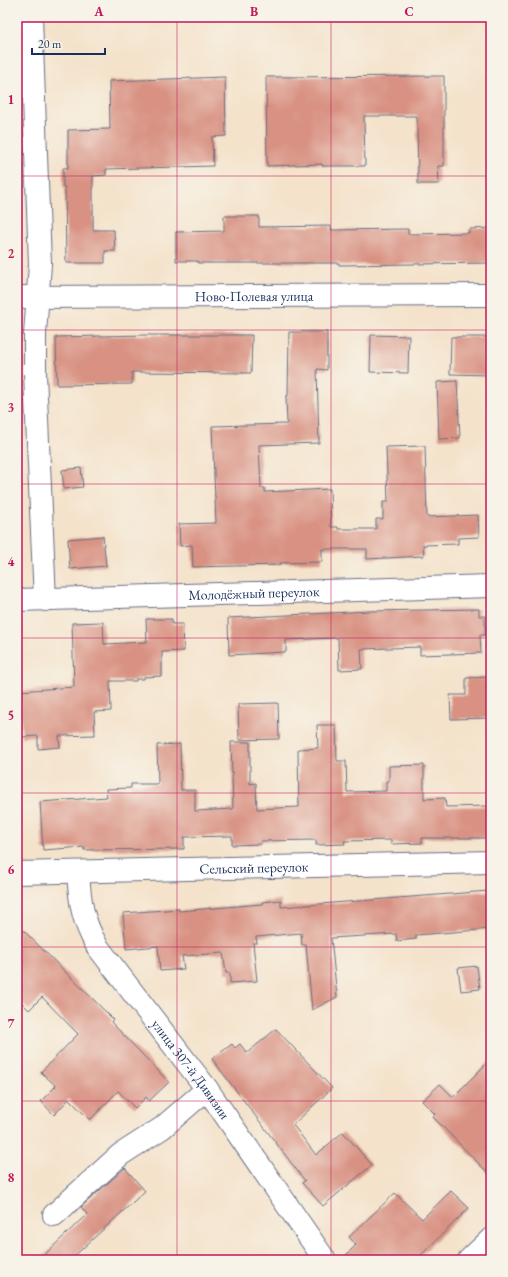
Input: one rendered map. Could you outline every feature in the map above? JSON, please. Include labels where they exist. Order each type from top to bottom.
[{"type":"street","points":[[31,17],[40,264],[27,297],[34,334],[45,600]]},
{"type":"street","name":"Ново-Полевая улица","points":[[27,297],[491,295]]},
{"type":"street","name":"Молодёжный переулок","points":[[17,600],[491,586]]},
{"type":"street","name":"Сельский переулок","points":[[17,873],[491,862]]},
{"type":"street","name":"улица 307-й Дивизии","points":[[78,872],[80,907],[87,928],[97,946],[207,1089],[325,1260]]},
{"type":"street","points":[[54,1214],[120,1154],[168,1123],[207,1089]]},
{"type":"street","points":[[469,1260],[491,1239]]},
{"type":"building","points":[[444,76],[444,166],[438,166],[439,184],[418,184],[417,116],[364,116],[365,166],[322,166],[322,164],[267,166],[266,77]]},
{"type":"building","points":[[225,77],[226,136],[212,137],[213,166],[106,169],[106,175],[93,176],[93,230],[114,230],[115,251],[105,251],[105,263],[66,263],[65,187],[63,187],[63,168],[68,168],[68,130],[110,129],[109,81]]},
{"type":"building","points":[[224,216],[259,216],[259,227],[331,226],[331,230],[408,229],[408,234],[469,233],[469,229],[491,228],[491,263],[339,265],[339,263],[198,263],[198,261],[176,261],[176,232],[224,231]]},
{"type":"building","points":[[289,332],[327,332],[327,370],[317,369],[319,443],[259,445],[261,488],[265,488],[265,492],[330,489],[331,527],[338,527],[338,529],[376,529],[376,519],[383,519],[383,502],[388,502],[386,447],[425,446],[427,517],[478,515],[479,537],[458,538],[458,544],[423,545],[424,556],[367,559],[367,549],[322,549],[322,562],[280,563],[280,565],[193,567],[192,545],[180,546],[179,524],[216,523],[212,426],[287,424],[286,396],[288,396]]},
{"type":"building","points":[[252,335],[251,373],[132,372],[132,384],[57,385],[56,337]]},
{"type":"building","points":[[371,335],[409,336],[408,373],[370,372]]},
{"type":"building","points":[[451,337],[489,337],[488,375],[450,374]]},
{"type":"building","points":[[457,381],[460,438],[439,439],[437,382]]},
{"type":"building","points":[[81,468],[83,487],[64,489],[62,470]]},
{"type":"building","points":[[103,536],[106,566],[70,569],[68,539]]},
{"type":"building","points":[[479,609],[479,616],[485,616],[485,635],[480,635],[481,653],[420,655],[420,647],[361,649],[362,669],[339,670],[338,638],[286,640],[286,652],[229,655],[228,618],[370,611]]},
{"type":"building","points":[[146,619],[172,619],[172,624],[183,624],[184,651],[162,652],[162,676],[144,677],[144,679],[136,679],[136,681],[110,681],[111,711],[94,712],[95,735],[59,736],[60,747],[38,749],[38,736],[22,737],[19,691],[74,687],[72,623],[103,622],[104,644],[147,642]]},
{"type":"building","points":[[487,677],[488,690],[491,690],[491,718],[451,719],[450,695],[466,695],[466,678]]},
{"type":"building","points":[[278,703],[279,739],[239,740],[238,704]]},
{"type":"building","points":[[317,725],[336,725],[337,761],[346,761],[347,792],[386,791],[386,781],[389,781],[389,766],[424,765],[424,799],[445,798],[446,807],[491,806],[491,838],[422,838],[422,843],[391,844],[391,840],[344,841],[345,844],[316,845],[316,840],[261,841],[261,844],[232,845],[232,836],[184,837],[184,849],[84,850],[84,847],[43,850],[40,802],[107,797],[106,789],[131,788],[131,784],[158,784],[157,745],[180,744],[181,790],[195,790],[195,811],[233,809],[231,742],[250,742],[250,784],[256,783],[257,809],[299,807],[298,749],[318,748]]},
{"type":"building","points":[[489,891],[491,929],[416,935],[416,939],[397,941],[396,934],[331,938],[337,997],[312,1010],[306,945],[302,945],[301,933],[256,937],[257,943],[253,943],[257,981],[230,983],[230,973],[226,973],[223,953],[182,956],[184,969],[160,971],[158,946],[126,949],[123,913],[179,909],[179,911],[262,904],[262,902],[281,900],[281,907]]},
{"type":"building","points":[[17,924],[113,1019],[111,1022],[169,1082],[149,1101],[146,1097],[135,1108],[118,1091],[90,1120],[69,1099],[54,1115],[41,1101],[56,1086],[41,1072],[78,1034],[42,997],[29,1010],[17,998]]},
{"type":"building","points":[[477,966],[480,989],[461,991],[458,968]]},
{"type":"building","points":[[276,1029],[332,1088],[293,1125],[316,1155],[343,1132],[372,1165],[323,1206],[302,1183],[305,1181],[212,1059],[232,1044],[235,1048],[240,1044],[247,1053]]},
{"type":"building","points":[[491,1059],[491,1176],[433,1117],[435,1114],[422,1101],[440,1084],[453,1097]]},
{"type":"building","points":[[125,1168],[145,1191],[70,1260],[39,1260],[87,1214],[81,1207]]},
{"type":"building","points":[[451,1191],[469,1208],[416,1260],[341,1260],[356,1245],[349,1237],[395,1193],[422,1219]]}]
